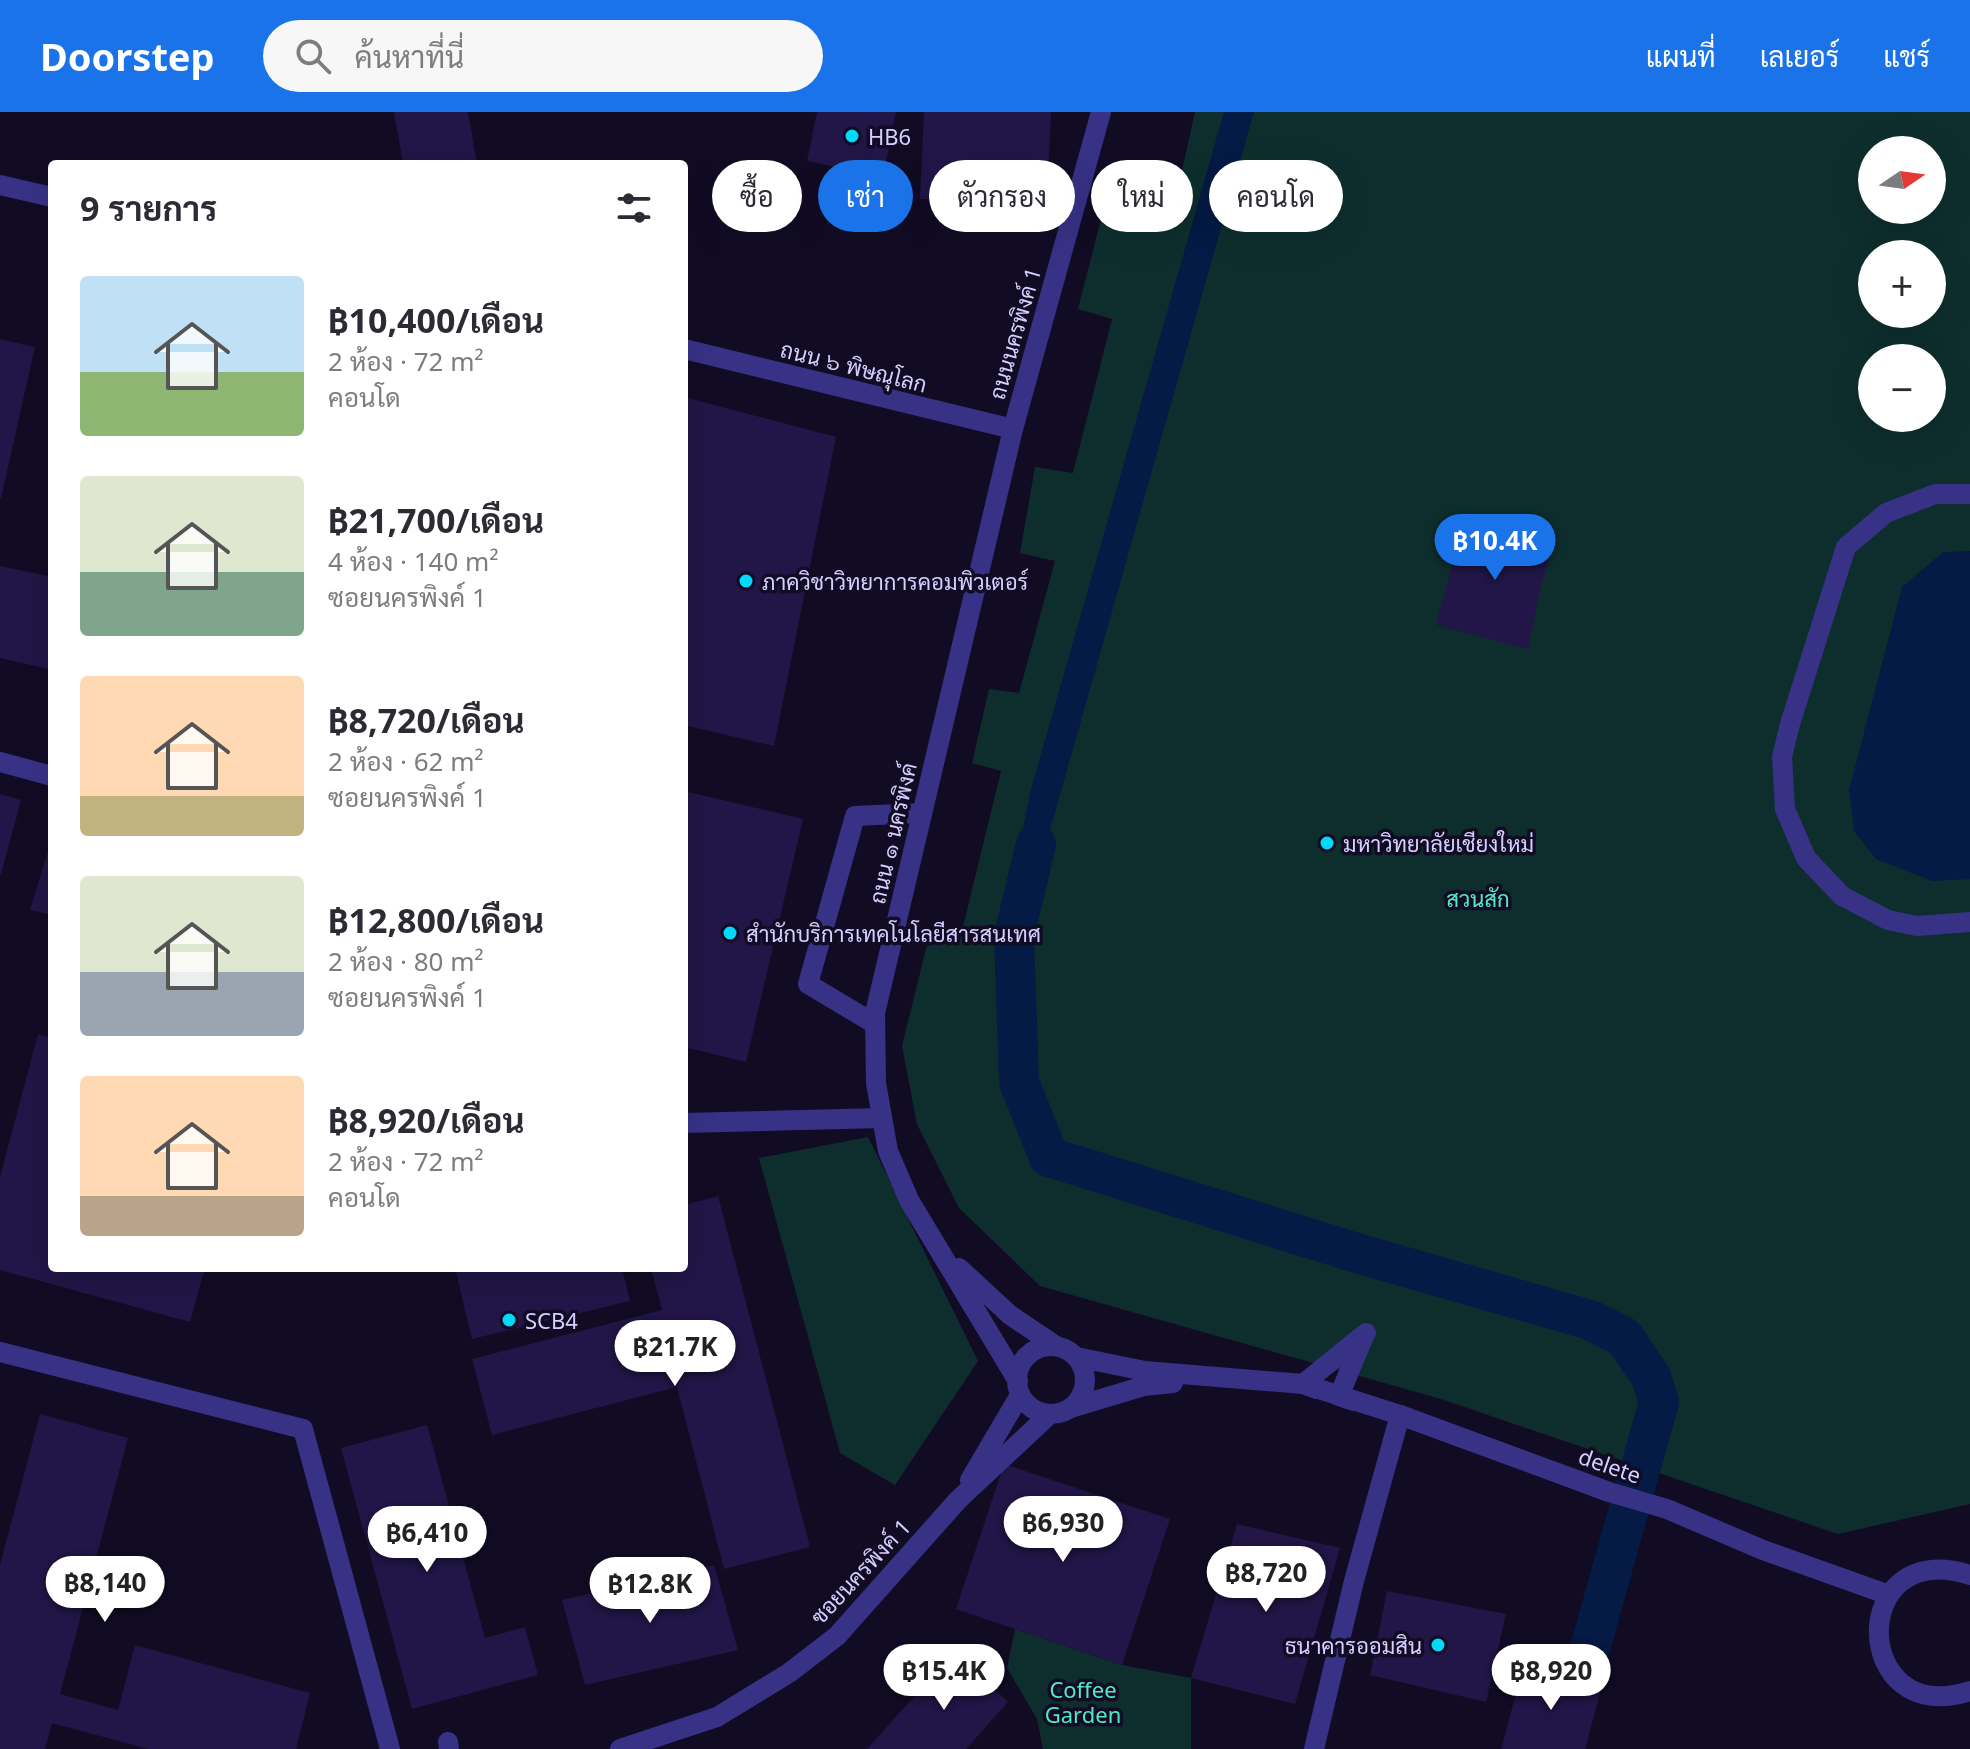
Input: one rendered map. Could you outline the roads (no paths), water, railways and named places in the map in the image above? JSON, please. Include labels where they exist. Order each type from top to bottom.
[{"type":"street","name":"ถนนนครพิงค์ 1","points":[[1013,429],[1101,112]]},
{"type":"street","points":[[0,185],[48,196]]},
{"type":"street","name":"ถนน ๖ พิษณุโลก","points":[[688,350],[1013,429]]},
{"type":"street","name":"ถนน ๑ นครพิงค์","points":[[1013,429],[875,1013],[875,1024],[876,1083],[888,1151],[909,1200],[936,1240],[1019,1388]]},
{"type":"street","points":[[1970,494],[1935,494],[1886,513],[1846,547],[1782,757],[1785,809],[1806,858],[1842,896],[1888,920],[1917,926],[1970,922]]},
{"type":"street","points":[[0,762],[48,775]]},
{"type":"street","points":[[875,1024],[808,984],[855,816],[922,813]]},
{"type":"street","points":[[688,1123],[882,1118]]},
{"type":"street","name":"ถนน ๑ นครพิงค์","points":[[936,1240],[966,1276],[1010,1315],[1056,1346]]},
{"type":"street","points":[[1303,1384],[1366,1333],[1339,1396]]},
{"type":"street","points":[[1217,1378],[1144,1386],[1050,1414],[1039,1412],[1019,1388],[1017,1376],[1026,1356],[1045,1346],[1056,1346],[1076,1357],[1145,1371],[1303,1384],[1400,1415],[1609,1492],[1667,1509],[1763,1550],[1889,1595]]},
{"type":"street","points":[[0,1352],[303,1429],[390,1749]]},
{"type":"street","points":[[1071,1408],[1084,1389],[1082,1366],[1076,1357]]},
{"type":"street","name":"ซอยนครพิงค์ 1","points":[[958,1500],[1019,1388]]},
{"type":"street","name":"ซอยนครพิงค์ 1","points":[[620,1749],[717,1717],[789,1673],[837,1636],[958,1500],[1050,1414]]},
{"type":"street","points":[[1314,1749],[1354,1581],[1400,1415]]},
{"type":"street","points":[[1970,1575],[1949,1569],[1926,1570],[1906,1579],[1889,1595],[1881,1608],[1878,1640],[1885,1663],[1900,1682],[1921,1694],[1945,1697],[1970,1691]]},
{"type":"water","points":[[1224,112],[1254,112],[1240,160],[1210,160]]},
{"type":"water","points":[[1209,165],[1209,232],[1220,232],[1032,893],[1009,900],[1030,793],[1190,232],[1193,232],[1193,221]]},
{"type":"water","points":[[1970,551],[1970,879],[1932,881],[1876,859],[1854,831],[1849,790],[1902,587],[1943,552]]},
{"type":"waterway","points":[[1036,844],[1014,936],[1019,1082],[1049,1157],[1360,1254],[1590,1320],[1624,1337],[1651,1377],[1659,1402],[1584,1670]]},
{"type":"place","name":"HB6","points":[[852,136]]},
{"type":"place","name":"ภาควิชาวิทยาการคอมพิวเตอร์","points":[[746,581]]},
{"type":"place","name":"มหาวิทยาลัยเชียงใหม่","points":[[1327,843]]},
{"type":"place","name":"สำนักบริการเทคโนโลยีสารสนเทศ","points":[[730,933]]},
{"type":"place","name":"SCB4","points":[[509,1320]]},
{"type":"place","name":"ธนาคารออมสิน","points":[[1438,1645]]},
{"type":"park label","name":"สวนสัก","points":[[1478,898]]},
{"type":"park label","name":"Coffee Garden","points":[[1083,1702]]}]
